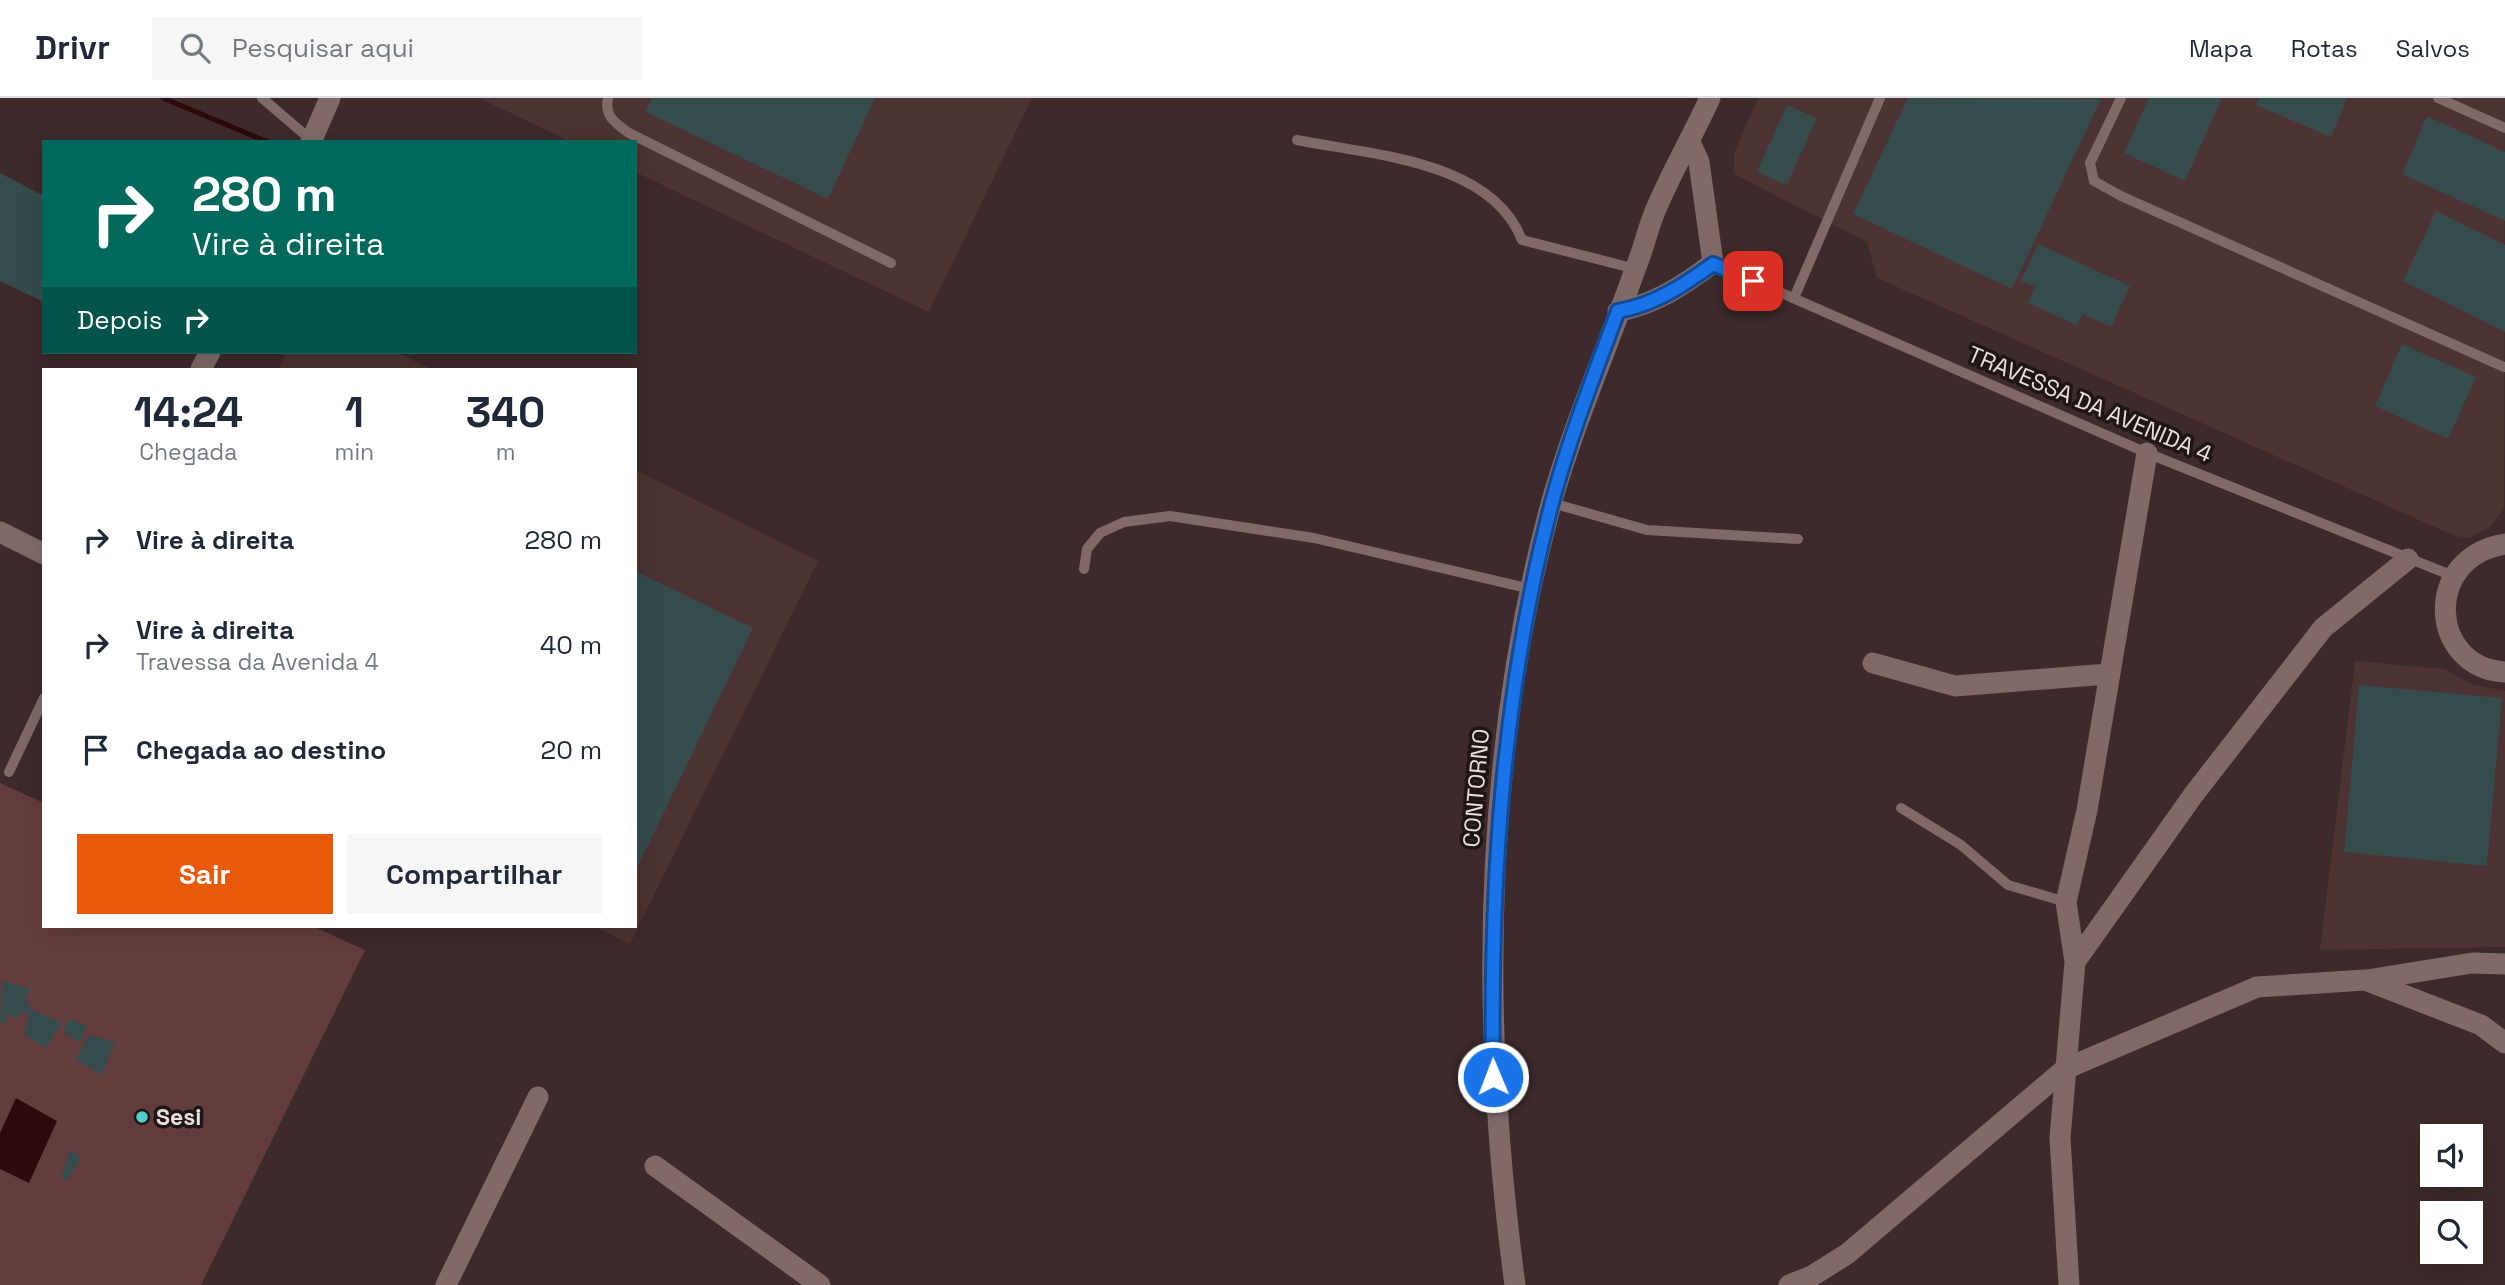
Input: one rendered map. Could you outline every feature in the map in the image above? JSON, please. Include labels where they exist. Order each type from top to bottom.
[{"type":"street","points":[[312,140],[330,98]]},
{"type":"street","name":"CONTORNO","points":[[1515,1285],[1493,1077],[1492,927],[1507,724],[1531,589],[1552,503],[1585,399],[1656,211],[1710,98]]},
{"type":"street","points":[[1618,311],[1637,308],[1660,298],[1713,264],[1711,228],[1699,162],[1690,142]]},
{"type":"street","points":[[2069,1285],[2060,1138],[2075,962],[2066,902],[2087,810],[2147,453]]},
{"type":"street","points":[[0,533],[42,553]]},
{"type":"street","points":[[2505,544],[2484,549],[2466,559],[2453,576],[2445,595],[2445,616],[2451,636],[2463,653],[2480,666],[2505,672]]},
{"type":"street","points":[[2075,962],[2194,794],[2323,628],[2408,559]]},
{"type":"street","points":[[1873,663],[1955,686],[2109,674]]},
{"type":"street","points":[[1789,1285],[1812,1276],[1847,1254],[2065,1069],[2258,986],[2365,980],[2472,963],[2505,964]]},
{"type":"street","points":[[2365,980],[2481,1025],[2505,1043]]},
{"type":"street","points":[[446,1285],[538,1097]]},
{"type":"street","points":[[655,1166],[820,1285]]},
{"type":"lane","points":[[262,98],[312,140]]},
{"type":"lane","points":[[608,98],[607,110],[611,119],[629,133],[891,263]]},
{"type":"lane","points":[[1794,298],[1880,98]]},
{"type":"lane","points":[[2121,98],[2090,163],[2094,181],[2121,196],[2504,367]]},
{"type":"lane","points":[[2438,98],[2505,128]]},
{"type":"lane","points":[[1297,140],[1448,171],[1485,190],[1515,222],[1522,240],[1636,269]]},
{"type":"lane","name":"TRAVESSA DA AVENIDA 4","points":[[1713,264],[2147,453],[2453,576]]},
{"type":"lane","points":[[1552,503],[1647,530],[1798,539]]},
{"type":"lane","points":[[1084,569],[1087,549],[1100,533],[1124,522],[1171,516],[1314,538],[1531,589]]},
{"type":"lane","points":[[9,772],[42,702]]},
{"type":"lane","points":[[1901,808],[1961,845],[2008,885],[2066,902]]},
{"type":"shaded area","points":[[479,98],[1032,98],[929,312],[637,173],[637,140],[567,140]]},
{"type":"shaded area","points":[[1758,98],[2505,98],[2504,509],[2489,528],[2469,538],[2455,536],[1877,278],[1867,242],[1734,174],[1734,153]]},
{"type":"shaded area","points":[[285,354],[400,354],[429,368],[278,368]]},
{"type":"shaded area","points":[[637,471],[818,561],[630,944],[598,928],[637,928]]},
{"type":"shaded area","points":[[2355,661],[2445,669],[2471,684],[2505,691],[2505,947],[2320,950]]},
{"type":"shaded area","name":"Sesi","points":[[0,783],[42,802],[42,928],[316,928],[365,950],[201,1285],[0,1285]]},
{"type":"shaded area","points":[[16,1098],[57,1121],[29,1183],[0,1169],[0,1133]]},
{"type":"building","points":[[652,98],[875,98],[828,199],[646,112]]},
{"type":"building","points":[[1908,98],[2101,99],[2012,289],[1853,214]]},
{"type":"building","points":[[2149,98],[2222,98],[2185,181],[2124,153]]},
{"type":"building","points":[[2259,98],[2347,98],[2331,137],[2256,105]]},
{"type":"building","points":[[1787,105],[1817,118],[1787,185],[1757,172]]},
{"type":"building","points":[[2427,116],[2505,152],[2505,221],[2402,174]]},
{"type":"building","points":[[0,173],[42,195],[42,301],[0,281]]},
{"type":"building","points":[[2436,211],[2505,245],[2505,332],[2403,281]]},
{"type":"building","points":[[2038,244],[2130,286],[2111,327],[2083,314],[2077,325],[2028,303],[2035,287],[2021,281]]},
{"type":"building","points":[[2402,344],[2476,377],[2448,439],[2375,406]]},
{"type":"building","points":[[637,572],[753,628],[637,868]]},
{"type":"building","points":[[2359,685],[2502,698],[2487,866],[2344,852]]},
{"type":"building","points":[[2,981],[30,988],[25,999],[33,1010],[62,1023],[46,1048],[24,1034],[29,1016],[21,1011],[16,1020],[8,1013],[5,1024],[0,1022]]},
{"type":"building","points":[[68,1018],[87,1026],[80,1042],[64,1033]]},
{"type":"building","points":[[88,1035],[115,1042],[102,1075],[76,1060]]},
{"type":"building","points":[[70,1149],[81,1158],[68,1181],[61,1177]]},
{"type":"waterway","points":[[163,98],[263,140]]},
{"type":"place","name":"Sesi","points":[[142,1117]]},
{"type":"route","points":[[1493,1077],[1492,927],[1507,724],[1524,622],[1546,525],[1585,399],[1618,311],[1637,308],[1660,298],[1713,264],[1753,281]]}]
